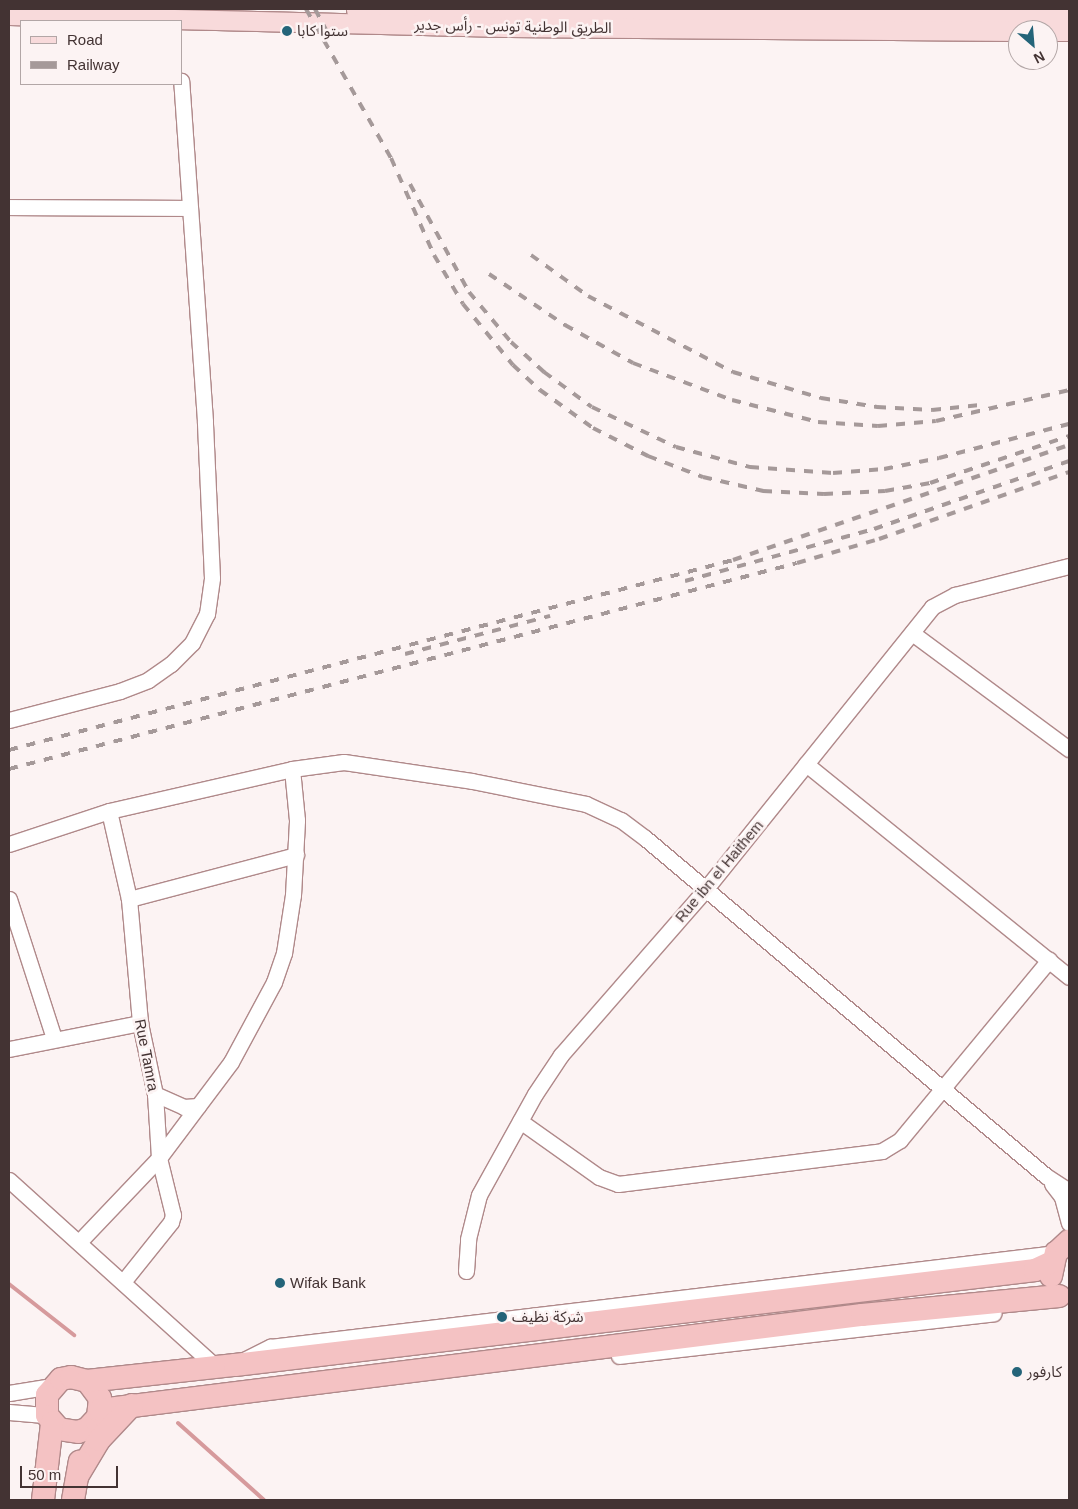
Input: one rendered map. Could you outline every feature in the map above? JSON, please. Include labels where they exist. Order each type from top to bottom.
[{"type":"highway","points":[[73,1500],[87,1428],[100,1410],[157,1401],[852,1316],[1066,1301],[1050,1274],[1059,1252]]},
{"type":"highway","points":[[43,1500],[49,1419],[45,1405],[52,1386],[71,1377],[87,1381],[225,1366],[1025,1271],[1059,1252]]},
{"type":"highway","points":[[87,1381],[95,1388],[100,1410]]},
{"type":"highway","points":[[78,1475],[99,1440],[132,1405]]},
{"type":"highway","points":[[49,1419],[68,1432],[87,1428]]},
{"type":"main road","name":"الطريق الوطنية تونس - رأس جدير","points":[[292,9],[590,16],[1008,31]]},
{"type":"main road","name":"الطريق الوطنية تونس - رأس جدير","points":[[9,15],[1069,15]]},
{"type":"street","points":[[9,720],[120,691],[148,680],[171,664],[192,643],[207,614],[212,578],[211,550],[181,85]]},
{"type":"street","points":[[9,207],[188,208]]},
{"type":"street","name":"Rue ibn el Haithem","points":[[466,1271],[468,1239],[479,1195],[520,1122],[561,1055],[704,891],[912,632],[942,600],[1069,566]]},
{"type":"street","points":[[912,632],[1069,748]]},
{"type":"street","points":[[9,844],[109,811],[292,769],[344,762],[361,763],[586,804],[621,820],[1046,1176],[1069,1190]]},
{"type":"street","points":[[806,764],[1069,977]]},
{"type":"street","points":[[80,1242],[158,1158],[231,1062],[274,982],[290,922],[296,855],[297,820],[292,769]]},
{"type":"street","name":"Rue Tamra","points":[[109,811],[129,900],[140,1023],[156,1094],[158,1158],[171,1205],[171,1222],[123,1282]]},
{"type":"street","points":[[129,900],[296,855]]},
{"type":"street","points":[[9,899],[54,1038]]},
{"type":"street","points":[[520,1122],[599,1177],[618,1184],[882,1151],[900,1140],[941,1088],[1049,960]]},
{"type":"street","points":[[9,1049],[54,1038],[140,1023]]},
{"type":"street","points":[[156,1094],[184,1107],[198,1106]]},
{"type":"street","points":[[1046,1176],[1062,1197],[1069,1223]]},
{"type":"street","points":[[9,1180],[123,1282],[225,1366]]},
{"type":"street","points":[[9,1393],[52,1386]]},
{"type":"street","points":[[9,1412],[49,1419]]},
{"type":"waterway","points":[[9,1284],[74,1335]]},
{"type":"waterway","points":[[178,1423],[264,1500]]},
{"type":"railway","points":[[306,9],[391,158],[434,255],[463,304],[513,365],[540,390],[593,428],[648,456],[703,477],[763,491],[824,494],[885,491],[930,483],[1069,436]]},
{"type":"railway","points":[[315,9],[328,33]]},
{"type":"railway","points":[[410,184],[469,292],[511,342],[544,372],[592,407],[676,447],[750,467],[833,473],[884,469],[939,458],[1069,424]]},
{"type":"railway","points":[[531,255],[588,296],[733,372],[821,398],[877,407],[932,410],[980,405]]},
{"type":"railway","points":[[489,274],[565,325],[633,363],[732,400],[818,422],[878,426],[936,421],[1069,390]]},
{"type":"railway","points":[[9,750],[733,560],[1069,445]]},
{"type":"railway","points":[[685,581],[874,529],[1069,461]]},
{"type":"railway","points":[[9,769],[797,563],[879,539],[1069,472]]},
{"type":"railway","points":[[405,654],[550,616]]},
{"type":"place","name":"ستوا كابا","points":[[287,31]]},
{"type":"place","name":"Wifak Bank","points":[[280,1283]]},
{"type":"place","name":"شركة نظيف","points":[[502,1317]]},
{"type":"place","name":"كارفور","points":[[1017,1372]]}]
